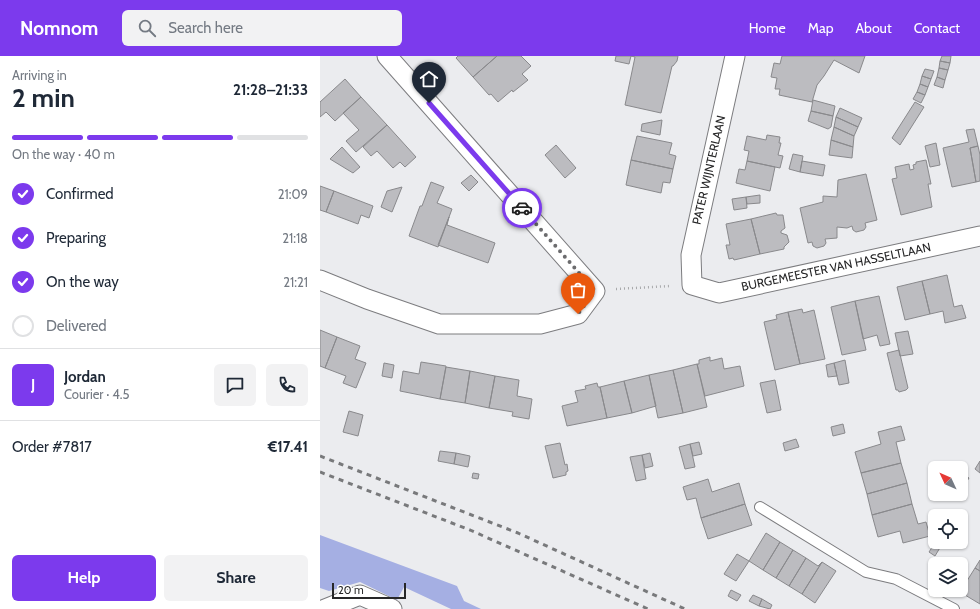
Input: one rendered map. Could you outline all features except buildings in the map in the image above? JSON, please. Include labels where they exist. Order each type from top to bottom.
[{"type":"street","points":[[320,280],[367,299],[440,324],[540,324],[578,314],[595,291],[387,56]]},
{"type":"street","name":"PATER WIJNTERLAAN","points":[[692,285],[691,255],[735,56]]},
{"type":"street","name":"BURGEMEESTER VAN HASSELTLAAN","points":[[692,285],[720,293],[980,236]]},
{"type":"street","points":[[325,609],[360,595],[392,609]]},
{"type":"lane","points":[[760,507],[866,572],[896,579],[954,609]]},
{"type":"path","points":[[595,291],[692,285]]},
{"type":"shaded area","points":[[320,535],[457,586],[464,601],[481,609],[451,609],[404,587],[397,600],[360,582],[329,591],[320,588]]},
{"type":"railway","points":[[320,456],[518,533],[685,609]]},
{"type":"railway","points":[[320,472],[470,530],[648,609]]},
{"type":"way so far","points":[[522,208],[595,291],[578,314]]},
{"type":"route","points":[[429,103],[522,208]]}]
